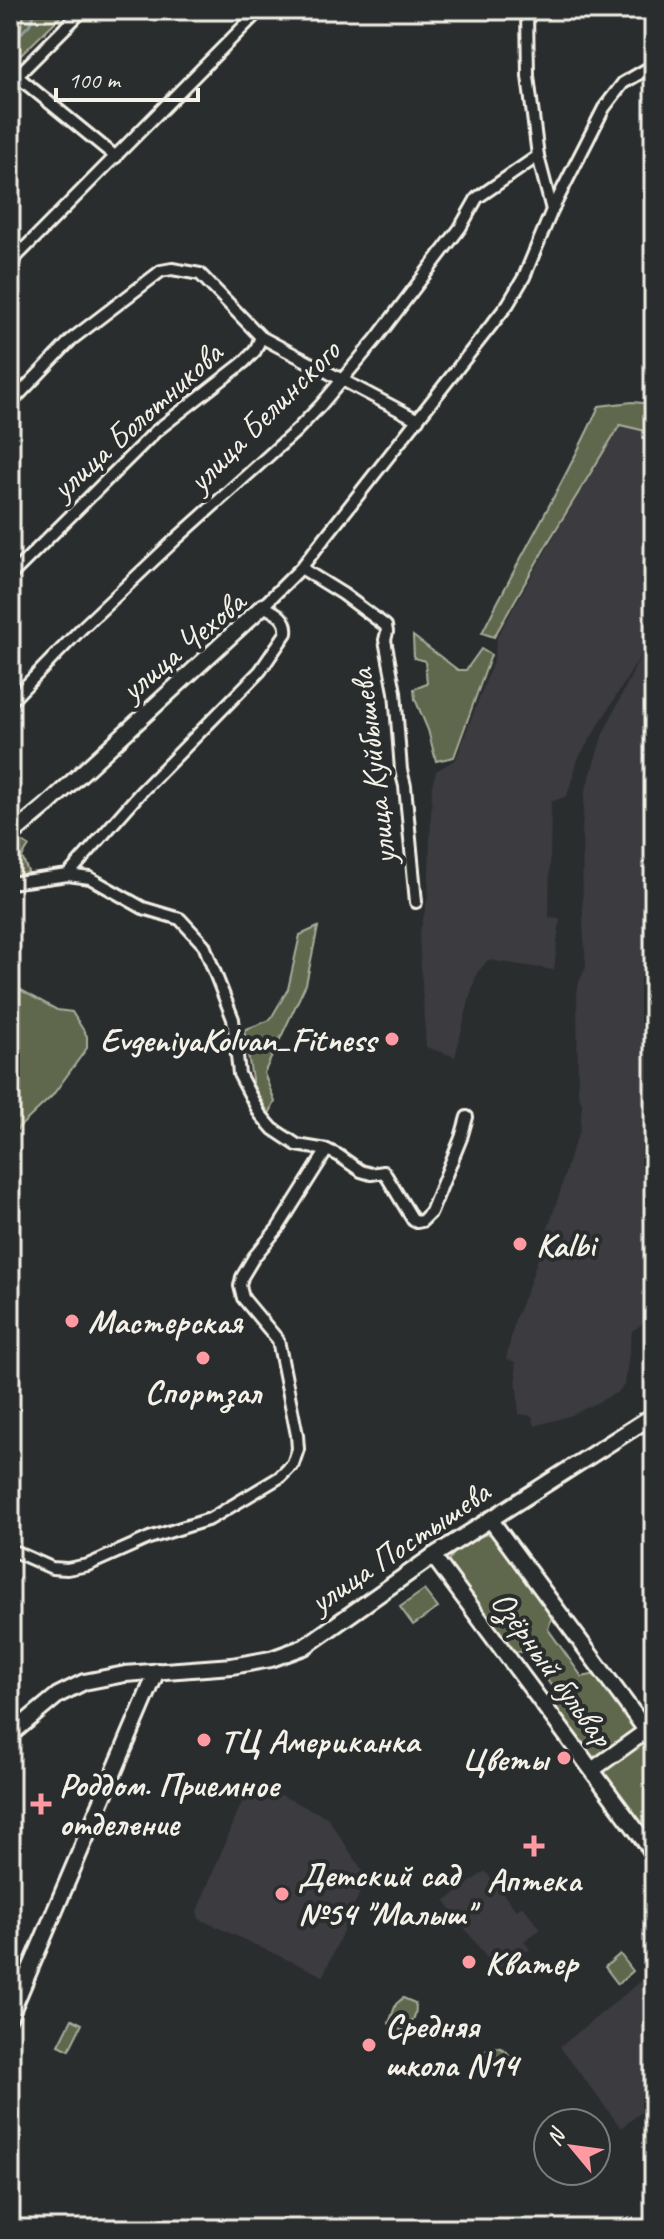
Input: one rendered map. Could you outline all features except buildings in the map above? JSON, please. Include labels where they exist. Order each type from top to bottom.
[{"type":"street","points":[[83,10],[14,80],[116,157]]},
{"type":"street","points":[[10,263],[260,10]]},
{"type":"street","points":[[527,10],[528,76],[538,156],[552,210]]},
{"type":"street","points":[[263,606],[301,568],[508,304],[524,277],[552,210],[604,108],[614,93],[636,74],[654,65]]},
{"type":"street","name":"улица Белинского","points":[[10,702],[82,628],[296,431],[394,316],[460,228],[477,198],[538,156]]},
{"type":"street","points":[[10,404],[72,339],[161,271],[172,269],[200,274],[261,337],[418,420]]},
{"type":"street","name":"улица Болотникова","points":[[10,576],[156,431],[243,363],[255,351],[261,337]]},
{"type":"street","name":"улица Куйбышева","points":[[301,568],[386,626],[385,640],[395,692],[416,902]]},
{"type":"street","name":"улица Чехова","points":[[10,836],[263,606],[284,619],[286,633],[260,671],[140,793],[68,875]]},
{"type":"street","points":[[10,883],[68,875],[90,878],[143,908],[180,919],[204,945],[233,1019],[239,1074],[260,1114],[273,1129],[297,1145],[327,1150],[361,1171],[371,1174],[384,1172],[417,1222],[431,1212],[467,1117]]},
{"type":"street","points":[[10,1552],[52,1568],[88,1565],[149,1538],[210,1519],[280,1477],[293,1464],[298,1449],[297,1435],[278,1340],[243,1298],[240,1286],[254,1257],[278,1228],[327,1150]]},
{"type":"street","name":"улица Постышева","points":[[10,1735],[43,1705],[70,1687],[101,1678],[232,1666],[288,1654],[325,1633],[433,1556],[654,1415]]},
{"type":"street","name":"Озёрный бульвар","points":[[490,1519],[650,1736]]},
{"type":"street","name":"Озёрный бульвар","points":[[433,1556],[654,1854]]},
{"type":"street","points":[[10,2016],[157,1671]]},
{"type":"street","points":[[592,1770],[650,1736]]},
{"type":"shaded area","points":[[624,412],[654,432],[654,1316],[632,1331],[625,1384],[618,1392],[572,1415],[535,1426],[532,1416],[519,1414],[515,1362],[506,1359],[515,1319],[580,1130],[582,1103],[578,1094],[577,993],[586,967],[582,828],[585,791],[603,734],[641,655],[578,759],[567,796],[551,802],[549,917],[560,918],[554,970],[488,960],[477,973],[455,1057],[426,1047],[419,937],[428,896],[432,785],[436,771],[456,759],[494,659],[497,637]]},
{"type":"shaded area","name":"Детский сад №54 \"Малыш\"","points":[[253,1784],[267,1787],[327,1817],[367,1877],[323,1976],[199,1919],[197,1911],[248,1787]]},
{"type":"shaded area","points":[[485,1871],[516,1910],[523,1906],[541,1929],[524,1941],[530,1949],[497,1972],[445,1901]]},
{"type":"shaded area","points":[[647,1976],[654,1985],[654,2102],[621,2128],[612,2116],[612,2107],[605,2107],[560,2047]]},
{"type":"green space","points":[[25,10],[67,10],[14,62],[24,13]]},
{"type":"green space","points":[[632,402],[654,404],[654,433],[620,425],[494,637],[482,633],[599,406]]},
{"type":"green space","points":[[413,636],[458,670],[466,670],[481,649],[491,655],[454,757],[436,761],[415,699],[414,689],[427,684],[425,661],[414,658]]},
{"type":"green space","points":[[21,841],[29,846],[22,857],[29,874],[10,878],[10,850]]},
{"type":"green space","points":[[318,927],[306,984],[264,1073],[275,1102],[269,1114],[253,1085],[244,1030],[270,1020],[288,989],[300,935]]},
{"type":"green space","points":[[10,984],[57,1010],[72,1012],[87,1036],[87,1048],[52,1096],[10,1136]]},
{"type":"green space","points":[[491,1533],[552,1616],[548,1629],[582,1677],[596,1674],[638,1731],[594,1760],[550,1707],[557,1694],[528,1653],[507,1650],[447,1564],[466,1544]]},
{"type":"green space","points":[[424,1590],[438,1608],[413,1625],[400,1607]]},
{"type":"green space","points":[[640,1740],[654,1751],[654,1844],[603,1777],[603,1769]]},
{"type":"green space","points":[[620,1954],[633,1971],[618,1984],[605,1967]]},
{"type":"green space","points":[[403,1998],[415,2003],[416,2007],[410,2026],[404,2031],[393,2028],[389,2023],[396,2004]]},
{"type":"green space","points":[[72,2019],[82,2024],[69,2050],[59,2045]]},
{"type":"green space","points":[[494,2047],[505,2050],[511,2059],[477,2075],[475,2065],[478,2057]]},
{"type":"waterway","points":[[10,45],[29,25],[37,10]]},
{"type":"place","name":"EvgeniyaKolvan_Fitness","points":[[392,1039]]},
{"type":"place","name":"Kalbi","points":[[520,1244]]},
{"type":"place","name":"Мастерская","points":[[72,1321]]},
{"type":"place","name":"Спортзал","points":[[203,1358]]},
{"type":"place","name":"ТЦ Американка","points":[[204,1740]]},
{"type":"place","name":"Цветы","points":[[564,1758]]},
{"type":"place","name":"Роддом. Приемное отделение","points":[[41,1804]]},
{"type":"place","name":"Аптека","points":[[534,1846]]},
{"type":"place","name":"Детский сад №54 \"Малыш\"","points":[[282,1894]]},
{"type":"place","name":"Кватер","points":[[469,1962]]},
{"type":"place","name":"Средняя школа N14","points":[[369,2045]]}]
